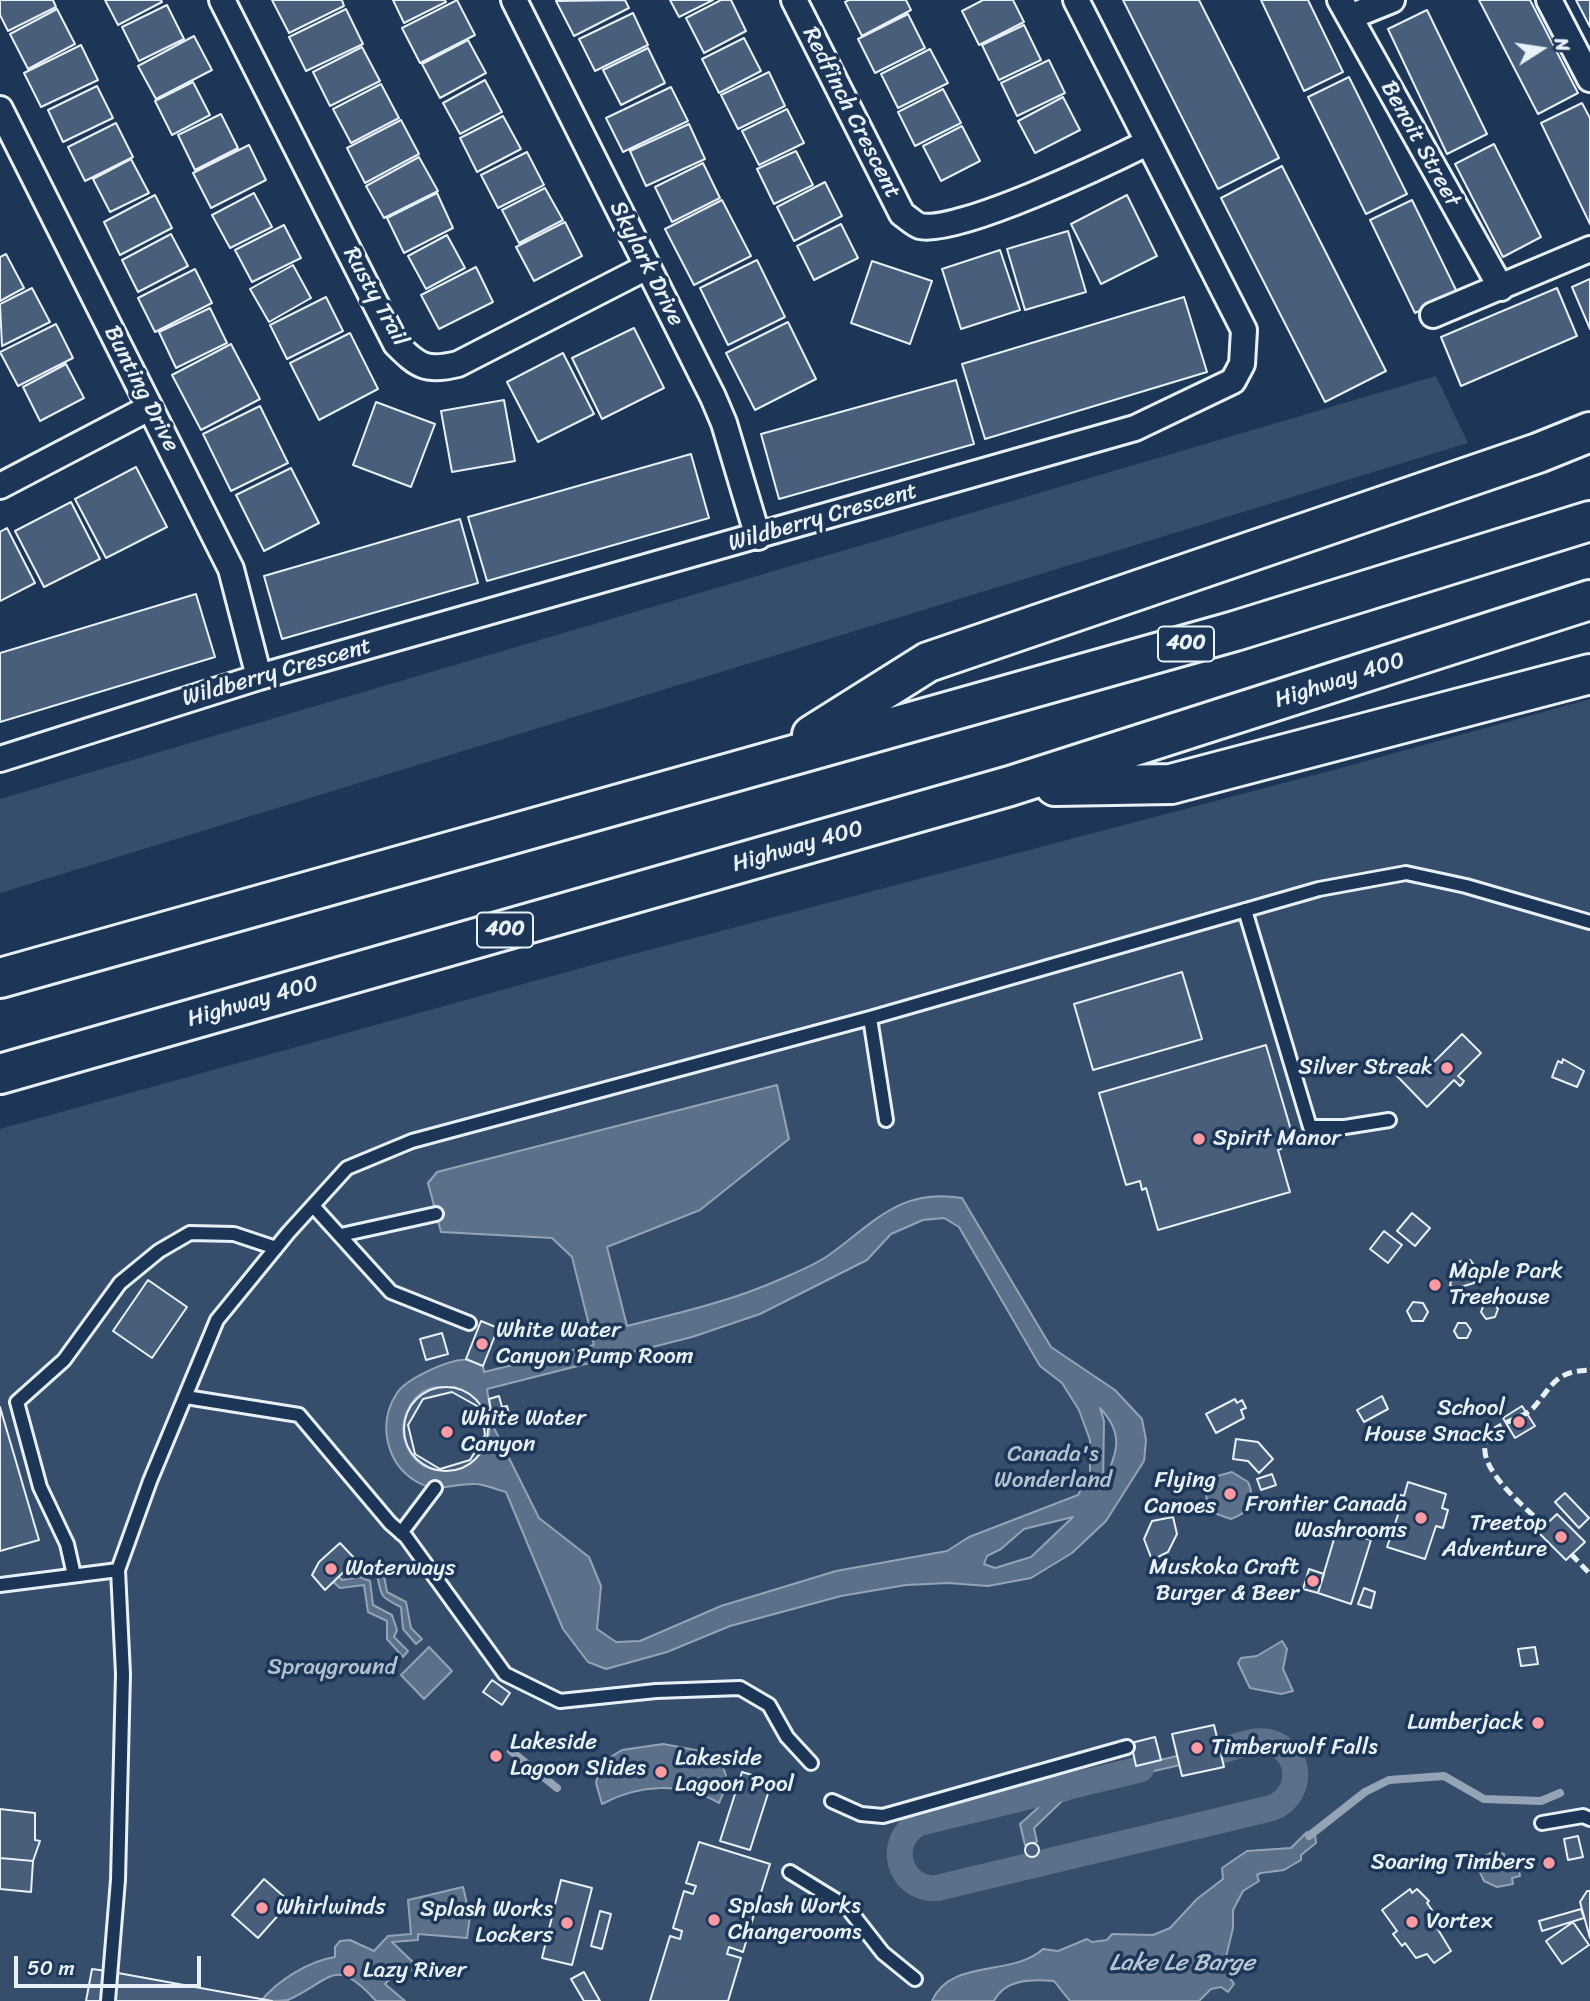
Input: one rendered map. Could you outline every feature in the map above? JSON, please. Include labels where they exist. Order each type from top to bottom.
[{"type":"highway","points":[[778,757],[928,662],[1538,453],[1590,432]]},
{"type":"highway","name":"400","points":[[0,978],[778,757],[1235,631],[1590,521]]},
{"type":"highway","name":"Highway 400","points":[[0,1074],[1010,786],[1590,600]]},
{"type":"highway","points":[[1010,786],[1171,784],[1590,674]]},
{"type":"street","name":"Rusty Trail","points":[[222,0],[396,344],[417,364],[438,369],[458,363],[647,267]]},
{"type":"street","name":"Skylark Drive","points":[[514,0],[724,423],[758,537]]},
{"type":"street","name":"Redfinch Crescent","points":[[794,0],[902,214],[920,226],[940,225],[1019,200],[1147,143]]},
{"type":"street","name":"Wildberry Crescent","points":[[0,759],[259,677],[1135,428],[1233,381],[1242,364],[1244,330],[1076,0]]},
{"type":"street","points":[[1345,9],[1392,0]]},
{"type":"street","points":[[1549,0],[1590,79]]},
{"type":"street","name":"Benoit Street","points":[[1345,9],[1501,288]]},
{"type":"street","name":"Bunting Drive","points":[[0,109],[231,569],[259,677]]},
{"type":"street","points":[[1433,315],[1590,249]]},
{"type":"street","points":[[0,486],[149,408]]},
{"type":"lane","points":[[108,2001],[118,1866],[123,1674],[118,1570],[150,1481],[217,1320],[347,1168],[412,1142],[870,1018],[1319,889],[1406,873],[1466,886],[1590,922]]},
{"type":"lane","points":[[1245,910],[1310,1127],[1345,1127],[1388,1120]]},
{"type":"lane","points":[[870,1018],[886,1120]]},
{"type":"lane","points":[[314,1207],[391,1292],[469,1323]]},
{"type":"lane","points":[[341,1235],[436,1214]]},
{"type":"lane","points":[[74,1575],[67,1544],[40,1487],[17,1402],[64,1360],[120,1283],[159,1251],[190,1233],[234,1234],[276,1248]]},
{"type":"lane","points":[[186,1397],[299,1415],[401,1533],[505,1674],[560,1701],[656,1691],[740,1688],[769,1705],[787,1737],[811,1763]]},
{"type":"lane","points":[[401,1533],[435,1488]]},
{"type":"lane","points":[[0,1585],[118,1570]]},
{"type":"lane","points":[[832,1801],[861,1814],[883,1816],[1127,1746]]},
{"type":"lane","points":[[1542,1823],[1583,1816],[1590,1819]]},
{"type":"lane","points":[[790,1872],[847,1907],[883,1953],[915,1979]]},
{"type":"green space","points":[[1436,376],[1468,443],[0,893],[0,799]]},
{"type":"green space","name":"Canada's Wonderland","points":[[1590,699],[1590,2001],[0,2001],[0,1129],[603,962],[1337,769]]},
{"type":"water","points":[[777,1085],[789,1139],[700,1210],[607,1247],[627,1326],[724,1300],[800,1271],[824,1259],[875,1220],[905,1203],[940,1196],[962,1198],[1051,1347],[1115,1390],[1142,1419],[1146,1440],[1144,1461],[1106,1521],[1072,1553],[1031,1578],[988,1586],[948,1583],[906,1585],[841,1596],[730,1626],[667,1652],[606,1669],[588,1662],[563,1629],[506,1492],[479,1484],[439,1488],[417,1482],[398,1465],[388,1442],[387,1417],[397,1393],[430,1370],[451,1362],[468,1360],[483,1366],[484,1372],[594,1345],[572,1257],[552,1238],[441,1232],[428,1183],[437,1172]],"holes":[[[944,1218],[959,1227],[1040,1366],[1062,1383],[1079,1410],[1090,1440],[1090,1473],[1078,1495],[969,1537],[947,1551],[836,1571],[721,1606],[640,1641],[616,1642],[597,1629],[601,1586],[589,1557],[539,1518],[493,1426],[487,1389],[692,1337],[760,1314],[867,1260],[891,1234],[923,1220]],[[435,1387],[454,1387],[467,1393],[483,1410],[489,1427],[487,1443],[478,1456],[449,1470],[432,1469],[418,1461],[404,1438],[404,1420],[411,1404],[424,1392]],[[1100,1408],[1116,1436],[1115,1454],[1103,1485],[1104,1421]],[[1073,1517],[1031,1557],[995,1568],[984,1564],[987,1556],[1001,1549],[1024,1529]]]},
{"type":"water","points":[[1232,1472],[1248,1482],[1251,1500],[1242,1513],[1231,1519],[1214,1513],[1206,1495],[1214,1477]]},
{"type":"water","points":[[368,1562],[383,1570],[387,1592],[406,1602],[411,1628],[422,1639],[416,1644],[403,1629],[401,1607],[382,1594],[376,1572],[346,1569],[351,1564]]},
{"type":"water","points":[[334,1572],[342,1580],[360,1577],[370,1581],[373,1605],[392,1615],[397,1630],[394,1637],[408,1651],[403,1657],[387,1639],[387,1621],[368,1612],[364,1585],[340,1588],[328,1577]]},
{"type":"water","points":[[1282,1641],[1287,1649],[1283,1669],[1293,1691],[1281,1694],[1250,1688],[1238,1663],[1241,1658],[1257,1656]]},
{"type":"water","points":[[429,1647],[452,1671],[424,1699],[401,1675]]},
{"type":"water","name":"Lakeside Lagoon Pool","points":[[663,1744],[701,1751],[722,1764],[728,1782],[719,1803],[691,1791],[661,1788],[631,1792],[602,1804],[596,1783],[601,1763],[622,1750]]},
{"type":"water","points":[[1177,1756],[1180,1765],[1107,1782],[1105,1773]]},
{"type":"water","points":[[1065,1782],[1069,1799],[1062,1801],[1034,1828],[1037,1842],[1025,1845],[1020,1824],[1040,1806],[1026,1807],[1022,1791]]},
{"type":"water","name":"Lake Le Barge","points":[[1307,1832],[1315,1834],[1316,1843],[1301,1855],[1301,1860],[1284,1870],[1257,1875],[1259,1881],[1243,1891],[1233,1910],[1233,1928],[1225,1961],[1226,1972],[1234,1984],[1228,1992],[1221,1987],[1211,1989],[1199,2001],[1070,2001],[1054,1981],[1037,1980],[1012,1984],[994,2001],[932,2001],[941,1988],[953,1979],[967,1973],[1016,1963],[1043,1949],[1058,1951],[1087,1939],[1092,1942],[1107,1940],[1112,1934],[1153,1935],[1170,1928],[1197,1899],[1223,1879],[1222,1868],[1247,1851],[1291,1848]]},
{"type":"water","points":[[1495,1851],[1504,1854],[1505,1860],[1516,1856],[1520,1876],[1512,1878],[1513,1884],[1497,1887],[1484,1881],[1477,1866],[1481,1858]]},
{"type":"water","points":[[463,1887],[470,1916],[467,1938],[418,1934],[418,1940],[392,1942],[417,1966],[431,1972],[429,1980],[425,1979],[403,1965],[385,1984],[405,2001],[376,2001],[351,1978],[341,1975],[332,1976],[288,2000],[261,2001],[295,1973],[335,1957],[335,1947],[340,1941],[350,1940],[374,1951],[388,1936],[411,1934],[408,1900]]},
{"type":"building","points":[[0,0],[53,0],[56,7],[8,31],[0,15]]},
{"type":"building","points":[[105,0],[161,0],[162,2],[118,25]]},
{"type":"building","points":[[272,0],[342,0],[344,6],[289,33]]},
{"type":"building","points":[[393,0],[445,0],[446,2],[404,23]]},
{"type":"building","points":[[457,0],[475,35],[420,63],[402,28]]},
{"type":"building","points":[[625,0],[629,8],[574,36],[556,1]]},
{"type":"building","points":[[670,0],[713,0],[679,17]]},
{"type":"building","points":[[721,0],[731,0],[746,31],[704,53],[686,18]]},
{"type":"building","points":[[906,0],[911,10],[862,36],[845,2]]},
{"type":"building","points":[[983,0],[1013,0],[1024,22],[979,45],[962,11]]},
{"type":"building","points":[[1123,0],[1199,0],[1279,158],[1218,189]]},
{"type":"building","points":[[1261,0],[1308,0],[1343,72],[1304,91]]},
{"type":"building","points":[[1479,0],[1530,0],[1578,93],[1538,114]]},
{"type":"building","points":[[1576,0],[1590,0],[1590,27]]},
{"type":"building","points":[[167,5],[184,39],[139,61],[122,27]]},
{"type":"building","points":[[57,9],[75,44],[28,69],[10,34]]},
{"type":"building","points":[[346,9],[363,44],[306,71],[289,37]]},
{"type":"building","points":[[1427,10],[1487,134],[1447,154],[1388,29]]},
{"type":"building","points":[[633,13],[648,45],[595,71],[579,39]]},
{"type":"building","points":[[908,14],[925,48],[875,73],[858,39]]},
{"type":"building","points":[[1024,25],[1041,60],[999,80],[982,45]]},
{"type":"building","points":[[194,36],[212,70],[156,99],[138,66]]},
{"type":"building","points":[[744,38],[761,71],[719,93],[702,59]]},
{"type":"building","points":[[468,40],[486,73],[440,98],[422,64]]},
{"type":"building","points":[[81,45],[98,80],[41,107],[24,73]]},
{"type":"building","points":[[362,47],[380,81],[330,106],[313,72]]},
{"type":"building","points":[[648,48],[665,83],[621,105],[603,70]]},
{"type":"building","points":[[930,49],[948,83],[898,108],[881,74]]},
{"type":"building","points":[[1049,60],[1065,93],[1017,116],[1001,83]]},
{"type":"building","points":[[769,72],[785,106],[738,129],[721,95]]},
{"type":"building","points":[[1349,77],[1407,194],[1366,214],[1308,97]]},
{"type":"building","points":[[485,80],[502,112],[460,134],[443,103]]},
{"type":"building","points":[[193,82],[210,115],[172,135],[155,101]]},
{"type":"building","points":[[381,84],[399,118],[351,143],[333,109]]},
{"type":"building","points":[[97,86],[113,118],[63,142],[48,110]]},
{"type":"building","points":[[671,87],[688,121],[623,152],[606,118]]},
{"type":"building","points":[[943,89],[961,123],[915,146],[898,112]]},
{"type":"building","points":[[1063,97],[1080,130],[1035,153],[1018,121]]},
{"type":"building","points":[[1582,103],[1590,118],[1590,224],[1541,123]]},
{"type":"building","points":[[787,109],[804,143],[759,165],[742,131]]},
{"type":"building","points":[[221,114],[238,148],[195,170],[178,135]]},
{"type":"building","points":[[503,116],[521,149],[477,172],[460,138]]},
{"type":"building","points":[[401,120],[419,154],[365,183],[347,148]]},
{"type":"building","points":[[116,123],[133,157],[85,181],[68,147]]},
{"type":"building","points":[[689,124],[705,159],[646,186],[630,151]]},
{"type":"building","points":[[962,126],[980,161],[941,181],[923,146]]},
{"type":"building","points":[[1494,144],[1541,237],[1503,257],[1455,164]]},
{"type":"building","points":[[249,145],[266,180],[211,208],[193,173]]},
{"type":"building","points":[[796,151],[813,185],[774,204],[757,169]]},
{"type":"building","points":[[527,152],[544,185],[498,208],[481,175]]},
{"type":"building","points":[[419,157],[438,191],[384,218],[366,186]]},
{"type":"building","points":[[131,159],[149,193],[110,212],[93,179]]},
{"type":"building","points":[[703,163],[720,198],[672,222],[655,187]]},
{"type":"building","points":[[1282,166],[1386,371],[1325,402],[1221,198]]},
{"type":"building","points":[[825,182],[842,216],[794,241],[777,207]]},
{"type":"building","points":[[545,188],[563,220],[519,243],[502,210]]},
{"type":"building","points":[[254,193],[272,227],[230,248],[212,215]]},
{"type":"building","points":[[437,193],[453,228],[404,253],[387,218]]},
{"type":"building","points":[[155,195],[172,228],[120,255],[104,222]]},
{"type":"building","points":[[1127,195],[1157,256],[1101,284],[1071,224]]},
{"type":"building","points":[[722,200],[751,256],[694,285],[665,229]]},
{"type":"building","points":[[1412,200],[1457,292],[1415,313],[1370,220]]},
{"type":"building","points":[[565,222],[582,256],[534,281],[516,247]]},
{"type":"building","points":[[841,224],[858,258],[814,280],[797,246]]},
{"type":"building","points":[[284,225],[301,258],[252,282],[235,250]]},
{"type":"building","points":[[1068,231],[1086,292],[1025,310],[1007,249]]},
{"type":"building","points":[[171,234],[188,266],[138,292],[122,260]]},
{"type":"building","points":[[447,235],[465,268],[426,289],[408,256]]},
{"type":"building","points":[[1000,250],[1020,310],[961,329],[942,269]]},
{"type":"building","points":[[6,254],[24,288],[0,301],[0,257]]},
{"type":"building","points":[[757,260],[785,317],[728,345],[700,288]]},
{"type":"building","points":[[872,261],[932,281],[910,344],[851,323]]},
{"type":"building","points":[[293,265],[311,298],[269,322],[250,289]]},
{"type":"building","points":[[476,267],[493,302],[439,329],[421,295]]},
{"type":"building","points":[[195,269],[212,303],[155,332],[138,298]]},
{"type":"building","points":[[1590,279],[1590,329],[1572,287]]},
{"type":"building","points":[[32,288],[50,322],[2,346],[0,304]]},
{"type":"building","points":[[1557,288],[1577,336],[1461,386],[1441,337]]},
{"type":"building","points":[[326,297],[343,331],[287,359],[270,325]]},
{"type":"building","points":[[1184,297],[1207,372],[985,439],[962,364]]},
{"type":"building","points":[[210,308],[227,343],[176,368],[159,332]]},
{"type":"building","points":[[788,322],[816,379],[755,410],[726,353]]},
{"type":"building","points":[[56,324],[73,358],[18,386],[0,352]]},
{"type":"building","points":[[634,328],[664,388],[602,419],[572,358]]},
{"type":"building","points":[[350,333],[378,389],[319,420],[290,363]]},
{"type":"building","points":[[231,344],[260,399],[201,430],[172,375]]},
{"type":"building","points":[[563,353],[594,414],[538,442],[507,382]]},
{"type":"building","points":[[66,364],[84,398],[40,421],[23,387]]},
{"type":"building","points":[[956,380],[974,444],[779,499],[761,434]]},
{"type":"building","points":[[504,400],[515,461],[452,472],[441,411]]},
{"type":"building","points":[[376,402],[435,424],[411,487],[353,465]]},
{"type":"building","points":[[260,406],[288,463],[231,491],[203,434]]},
{"type":"building","points":[[691,454],[709,518],[487,581],[468,517]]},
{"type":"building","points":[[136,467],[167,527],[106,558],[75,499]]},
{"type":"building","points":[[291,468],[319,523],[264,551],[236,495]]},
{"type":"building","points":[[71,502],[100,559],[44,587],[15,531]]},
{"type":"building","points":[[460,519],[478,583],[282,639],[264,576]]},
{"type":"building","points":[[7,528],[35,583],[0,601],[0,532]]},
{"type":"building","points":[[196,594],[215,657],[0,722],[0,653]]},
{"type":"building","points":[[1182,972],[1202,1039],[1093,1070],[1074,1004]]},
{"type":"building","name":"Silver Streak","points":[[1462,1034],[1481,1053],[1458,1076],[1464,1081],[1460,1086],[1454,1080],[1427,1107],[1397,1076],[1411,1063],[1422,1074]]},
{"type":"building","name":"Spirit Manor","points":[[1266,1045],[1293,1137],[1279,1141],[1281,1149],[1278,1150],[1290,1192],[1158,1230],[1146,1188],[1142,1190],[1140,1181],[1126,1185],[1099,1093]]},
{"type":"building","points":[[1563,1059],[1584,1071],[1577,1087],[1552,1077],[1558,1061],[1562,1063]]},
{"type":"building","points":[[1412,1213],[1430,1228],[1415,1246],[1397,1231]]},
{"type":"building","points":[[1384,1231],[1402,1245],[1388,1263],[1370,1249]]},
{"type":"building","points":[[1470,1260],[1479,1271],[1474,1283],[1454,1289],[1450,1285],[1457,1262]]},
{"type":"building","points":[[148,1280],[187,1307],[152,1358],[113,1331]]},
{"type":"building","points":[[1413,1302],[1423,1303],[1428,1312],[1423,1321],[1412,1321],[1407,1311]]},
{"type":"building","points":[[1493,1302],[1498,1309],[1495,1317],[1486,1319],[1481,1312],[1484,1304]]},
{"type":"building","name":"White Water Canyon Pump Room","points":[[481,1321],[498,1328],[483,1366],[466,1359]]},
{"type":"building","points":[[1458,1323],[1466,1323],[1471,1330],[1467,1338],[1458,1338],[1454,1331]]},
{"type":"building","points":[[442,1333],[448,1354],[426,1360],[420,1339]]},
{"type":"building","name":"White Water Canyon","points":[[446,1387],[462,1390],[476,1399],[485,1413],[488,1429],[485,1445],[476,1459],[462,1468],[446,1471],[430,1468],[416,1459],[407,1445],[404,1429],[407,1413],[416,1399],[430,1390]]},
{"type":"building","name":"White Water Canyon","points":[[452,1392],[477,1406],[479,1413],[491,1410],[489,1399],[499,1396],[502,1407],[507,1406],[511,1421],[484,1428],[485,1435],[470,1460],[440,1469],[415,1454],[408,1425],[423,1399]]},
{"type":"building","points":[[1382,1396],[1388,1409],[1364,1422],[1357,1410]]},
{"type":"building","points":[[1235,1399],[1237,1403],[1242,1400],[1246,1408],[1241,1410],[1244,1418],[1216,1433],[1206,1414]]},
{"type":"building","name":"School House Snacks","points":[[1522,1406],[1535,1426],[1515,1438],[1503,1418]]},
{"type":"building","points":[[0,1407],[39,1540],[0,1551]]},
{"type":"building","points":[[1236,1439],[1258,1442],[1273,1459],[1259,1473],[1248,1461],[1233,1459]]},
{"type":"building","points":[[1272,1474],[1276,1485],[1261,1490],[1257,1479]]},
{"type":"building","name":"Frontier Canada Washrooms","points":[[1408,1482],[1446,1494],[1442,1508],[1448,1510],[1443,1528],[1436,1526],[1425,1559],[1387,1547],[1400,1509],[1394,1507],[1397,1494],[1404,1496]]},
{"type":"building","points":[[1565,1493],[1589,1518],[1579,1528],[1555,1502]]},
{"type":"building","name":"Treetop Adventure","points":[[1557,1514],[1585,1542],[1566,1560],[1538,1532]]},
{"type":"building","points":[[1173,1517],[1177,1534],[1168,1552],[1152,1560],[1144,1539],[1152,1521]]},
{"type":"building","points":[[1337,1529],[1371,1540],[1351,1604],[1318,1593]]},
{"type":"building","name":"Waterways","points":[[340,1543],[356,1560],[325,1590],[312,1575],[319,1562]]},
{"type":"building","name":"Muskoka Craft Burger & Beer","points":[[1309,1569],[1324,1574],[1318,1593],[1303,1589]]},
{"type":"building","points":[[1364,1588],[1375,1592],[1371,1608],[1358,1604]]},
{"type":"building","points":[[1535,1647],[1538,1664],[1521,1666],[1518,1649]]},
{"type":"building","points":[[492,1680],[510,1693],[502,1705],[483,1692]]},
{"type":"building","name":"Timberwolf Falls","points":[[1214,1725],[1224,1767],[1182,1776],[1172,1734]]},
{"type":"building","points":[[1155,1737],[1161,1760],[1136,1766],[1131,1743]]},
{"type":"building","points":[[742,1772],[772,1781],[750,1850],[720,1841]]},
{"type":"building","points":[[0,1809],[35,1813],[35,1840],[40,1841],[33,1861],[0,1858]]},
{"type":"building","points":[[1578,1836],[1583,1857],[1568,1860],[1564,1839]]},
{"type":"building","name":"Splash Works Changerooms","points":[[699,1842],[770,1864],[757,1905],[743,1900],[742,1907],[755,1911],[743,1952],[729,1947],[727,1954],[741,1958],[728,2001],[650,2001],[670,1936],[680,1939],[682,1931],[673,1928],[684,1891],[693,1894],[696,1886],[686,1883]]},
{"type":"building","points":[[1029,1843],[1035,1843],[1039,1850],[1035,1857],[1029,1857],[1025,1853],[1025,1847]]},
{"type":"building","points":[[0,1858],[33,1861],[31,1892],[0,1889]]},
{"type":"building","name":"Whirlwinds","points":[[264,1879],[290,1902],[258,1938],[232,1915]]},
{"type":"building","name":"Splash Works Lockers","points":[[561,1880],[592,1888],[572,1965],[542,1958]]},
{"type":"building","name":"Vortex","points":[[1410,1889],[1412,1893],[1417,1889],[1429,1901],[1427,1903],[1432,1910],[1428,1913],[1451,1951],[1434,1963],[1427,1954],[1416,1958],[1405,1943],[1402,1946],[1393,1934],[1397,1931],[1382,1910]]},
{"type":"building","points":[[1587,1891],[1590,1891],[1590,1938],[1580,1902]]},
{"type":"building","points":[[1581,1909],[1584,1918],[1542,1931],[1539,1921]]},
{"type":"building","points":[[600,1911],[611,1914],[602,1949],[591,1946]]},
{"type":"building","points":[[1573,1922],[1589,1945],[1562,1964],[1546,1941]]},
{"type":"building","points":[[92,1969],[107,1971],[101,2001],[86,2001]]},
{"type":"building","points":[[107,1971],[272,2001],[101,2001]]},
{"type":"building","points":[[584,1972],[600,2001],[584,2001],[571,1979]]},
{"type":"waterway","points":[[1141,1769],[919,1823],[908,1831],[902,1841],[901,1863],[913,1882],[924,1887],[937,1888],[1272,1808],[1290,1794],[1294,1784],[1294,1764],[1289,1754],[1280,1747],[1269,1742],[1257,1742],[1220,1751]]},
{"type":"waterway","points":[[511,1751],[557,1788]]},
{"type":"waterway","points":[[1309,1836],[1365,1792],[1389,1780],[1444,1776],[1484,1799],[1541,1801],[1560,1793]]},
{"type":"railway","points":[[1544,1526],[1500,1482],[1491,1469],[1485,1443],[1497,1428],[1530,1411],[1562,1376],[1590,1370]]},
{"type":"railway","points":[[1571,1554],[1590,1574]]},
{"type":"place","name":"Silver Streak","points":[[1447,1068]]},
{"type":"place","name":"Spirit Manor","points":[[1199,1139]]},
{"type":"place","name":"Maple Park Treehouse","points":[[1435,1285]]},
{"type":"place","name":"White Water Canyon Pump Room","points":[[482,1344]]},
{"type":"place","name":"School House Snacks","points":[[1519,1422]]},
{"type":"place","name":"White Water Canyon","points":[[447,1432]]},
{"type":"place","name":"Flying Canoes","points":[[1230,1494]]},
{"type":"place","name":"Frontier Canada Washrooms","points":[[1421,1518]]},
{"type":"place","name":"Treetop Adventure","points":[[1561,1537]]},
{"type":"place","name":"Waterways","points":[[331,1569]]},
{"type":"place","name":"Muskoka Craft Burger & Beer","points":[[1313,1581]]},
{"type":"place","name":"Lumberjack","points":[[1538,1723]]},
{"type":"place","name":"Timberwolf Falls","points":[[1197,1748]]},
{"type":"place","name":"Lakeside Lagoon Slides","points":[[496,1756]]},
{"type":"place","name":"Lakeside Lagoon Pool","points":[[661,1772]]},
{"type":"place","name":"Soaring Timbers","points":[[1549,1863]]},
{"type":"place","name":"Whirlwinds","points":[[262,1908]]},
{"type":"place","name":"Splash Works Changerooms","points":[[714,1920]]},
{"type":"place","name":"Vortex","points":[[1412,1922]]},
{"type":"place","name":"Splash Works Lockers","points":[[567,1923]]},
{"type":"place","name":"Lazy River","points":[[349,1971]]},
{"type":"park label","name":"Sprayground","points":[[332,1668]]}]
